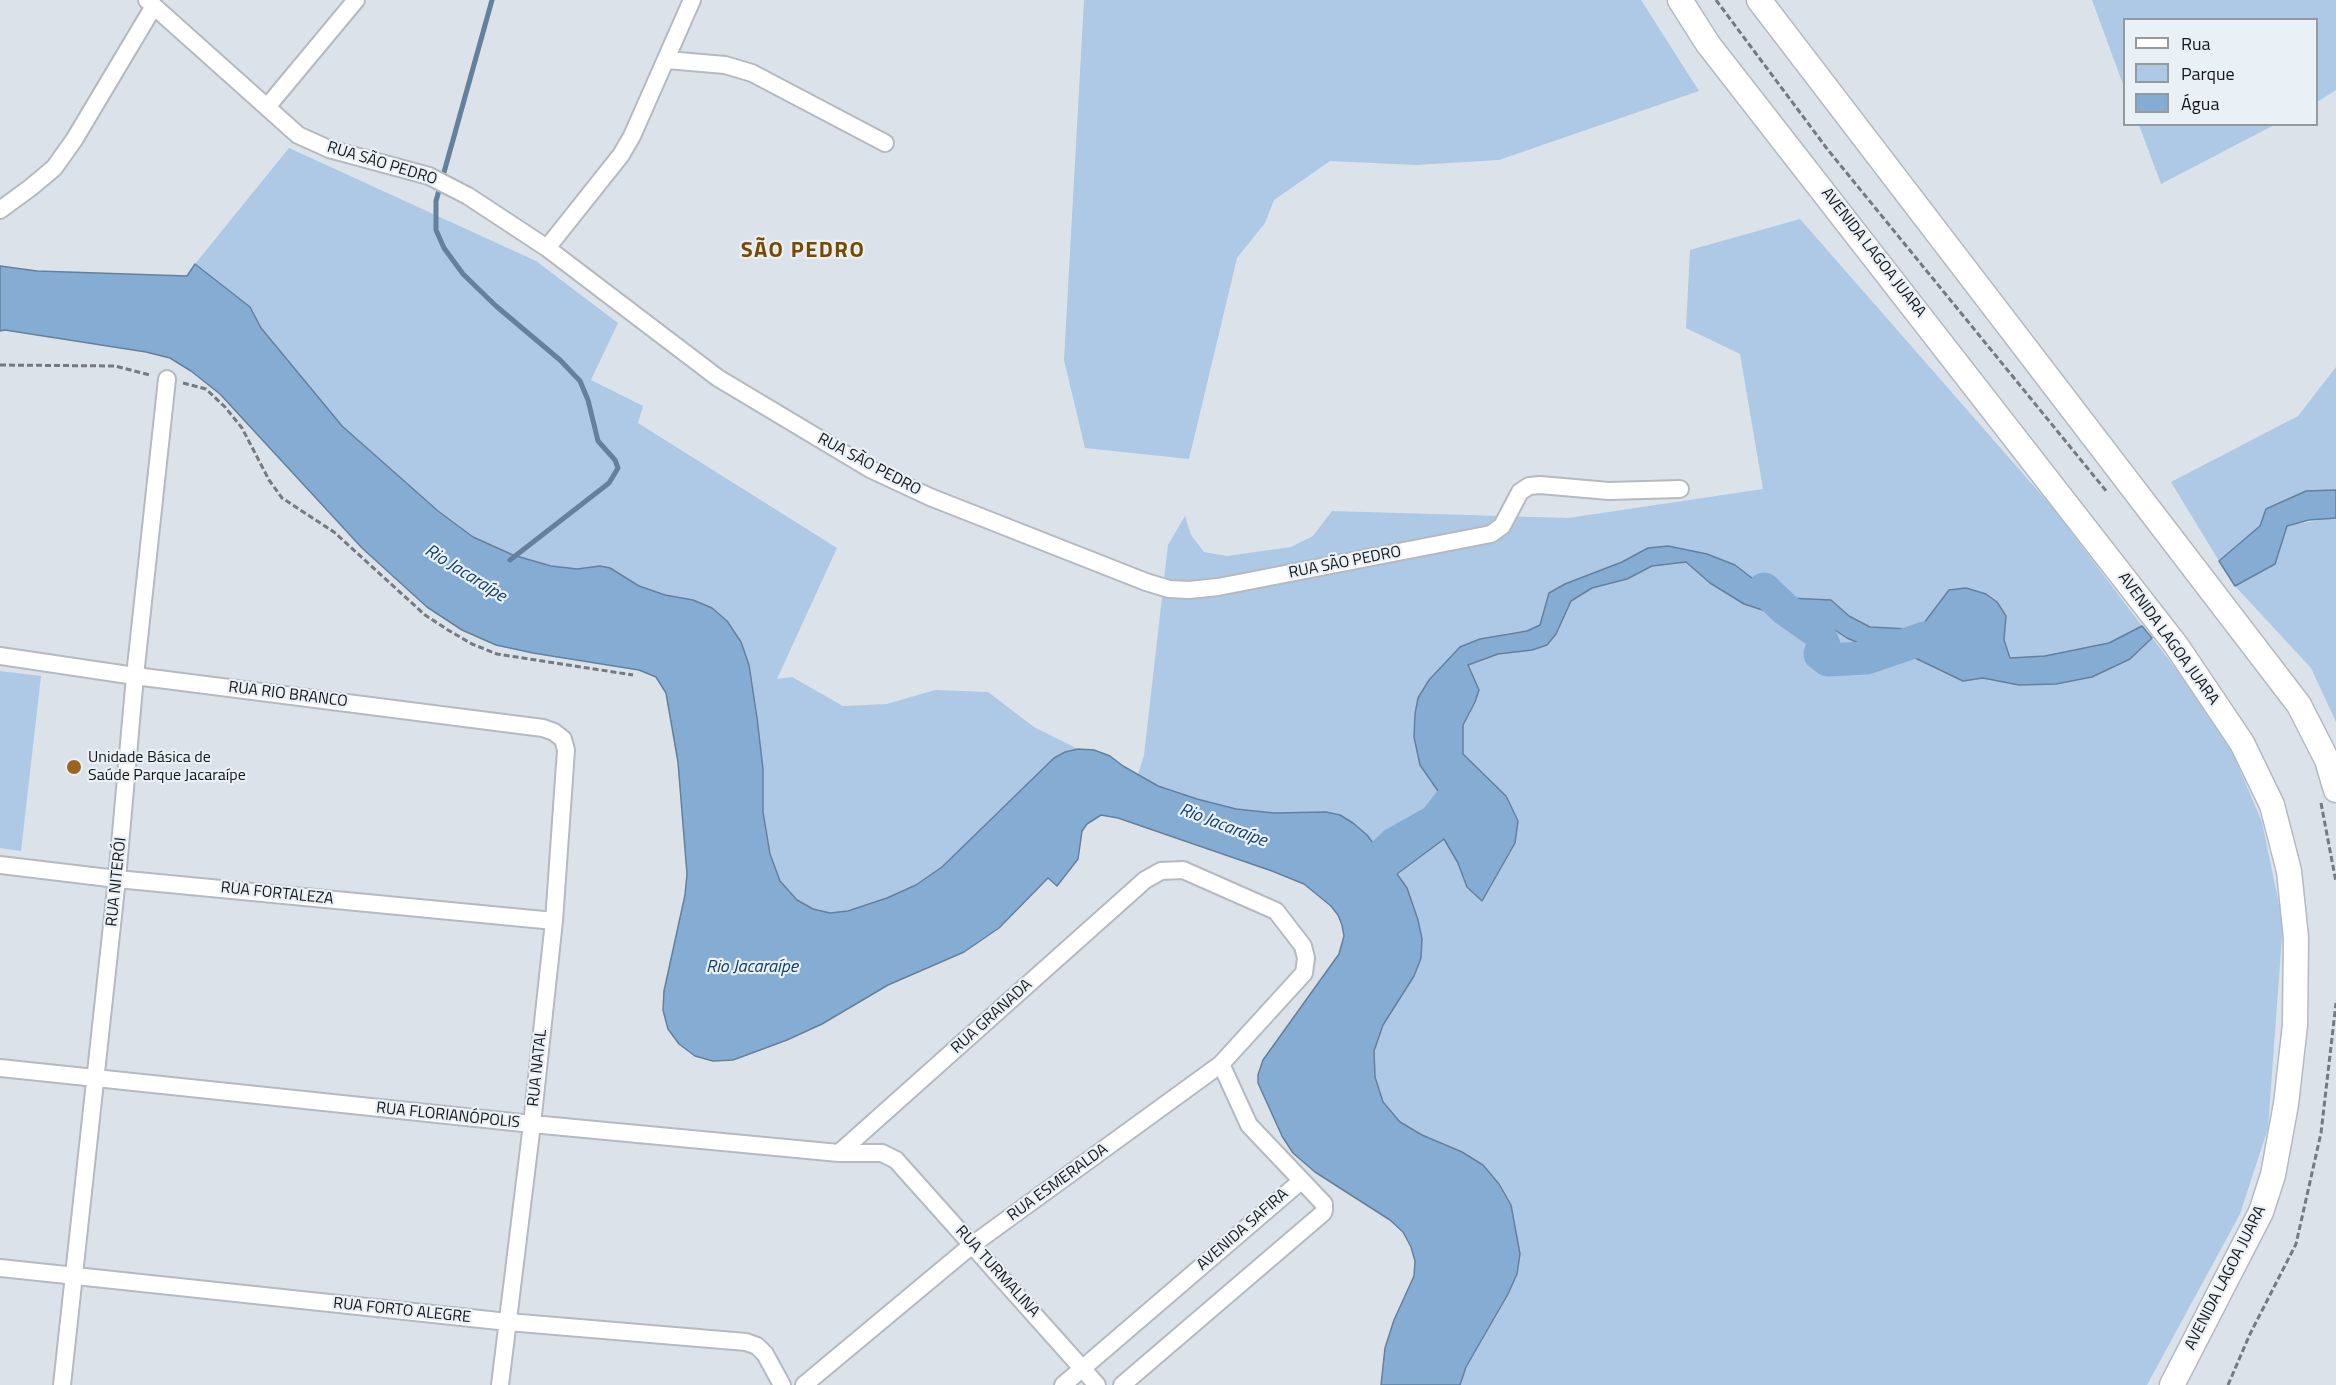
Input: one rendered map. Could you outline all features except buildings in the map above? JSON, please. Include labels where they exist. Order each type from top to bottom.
[{"type":"main road","name":"AVENIDA LAGOA JUARA","points":[[1680,0],[1708,44],[2176,645],[2242,743],[2272,805],[2289,871],[2296,938],[2295,1025],[2286,1104],[2273,1175],[2261,1212],[2172,1385]]},
{"type":"main road","points":[[1760,0],[2299,705],[2327,760],[2327,792]]},
{"type":"street","points":[[267,107],[356,0]]},
{"type":"street","points":[[547,248],[627,145],[642,117],[692,0]]},
{"type":"street","points":[[0,210],[54,168],[74,140],[150,3]]},
{"type":"street","name":"RUA SÃO PEDRO","points":[[150,3],[267,107],[309,141],[328,149],[429,176],[447,184],[547,248],[718,378],[870,469],[930,497],[1146,582],[1169,589],[1189,590],[1218,587],[1491,534],[1502,526],[1520,492],[1529,486],[1609,491],[1680,489]]},
{"type":"street","points":[[667,60],[725,65],[752,73],[885,143]]},
{"type":"street","name":"RUA NITERÓI","points":[[62,1385],[117,879],[135,676],[167,379]]},
{"type":"street","name":"RUA RIO BRANCO","points":[[0,656],[135,676],[543,728],[554,732],[562,739],[566,750]]},
{"type":"street","name":"RUA NATAL","points":[[500,1385],[554,921],[566,750]]},
{"type":"street","name":"RUA FORTALEZA","points":[[0,866],[554,921]]},
{"type":"street","name":"RUA ESMERALDA","points":[[804,1385],[972,1245],[1221,1064],[1304,973],[1306,958],[1303,946],[1276,911],[1183,870],[1161,871],[1145,880]]},
{"type":"street","name":"RUA GRANADA","points":[[838,1153],[1145,880]]},
{"type":"street","points":[[1221,1064],[1249,1125],[1301,1181]]},
{"type":"street","name":"RUA FLORIANÓPOLIS","points":[[0,1068],[532,1124],[838,1153],[882,1154],[896,1160]]},
{"type":"street","name":"RUA TURMALINA","points":[[896,1160],[1097,1385]]},
{"type":"street","name":"AVENIDA SAFIRA","points":[[1063,1385],[1301,1181],[1324,1204],[1323,1213],[1122,1385]]},
{"type":"street","name":"RUA FORTO ALEGRE","points":[[0,1268],[508,1323],[746,1342],[757,1346],[765,1354],[782,1385]]},
{"type":"path","points":[[1716,0],[1828,150],[2110,495]]},
{"type":"path","points":[[0,365],[115,366],[206,389],[243,428],[269,480],[282,498],[334,532],[425,615],[472,644],[497,654],[633,675]]},
{"type":"path","points":[[2327,792],[2336,882]]},
{"type":"path","points":[[2228,1385],[2250,1334],[2295,1244],[2321,1133],[2336,1003]]},
{"type":"green space","points":[[1084,0],[1641,0],[1699,91],[1499,160],[1416,165],[1330,161],[1274,200],[1265,223],[1237,258],[1189,459],[1085,448],[1064,360]]},
{"type":"green space","points":[[2092,0],[2336,0],[2336,90],[2318,101],[2318,18],[2123,18],[2123,84]]},
{"type":"green space","points":[[2139,126],[2272,126],[2161,184]]},
{"type":"green space","points":[[289,148],[536,261],[618,323],[591,380],[643,406],[638,423],[837,548],[777,679],[792,677],[843,706],[887,704],[935,690],[988,692],[1034,727],[1078,749],[1054,758],[942,867],[916,885],[848,911],[831,913],[813,909],[797,900],[780,881],[770,854],[763,812],[763,769],[749,665],[693,600],[665,595],[639,586],[610,568],[600,566],[577,569],[551,566],[513,555],[473,537],[438,511],[342,426],[261,328],[250,307],[195,264]]},
{"type":"green space","points":[[1800,219],[2053,508],[2142,626],[2109,643],[2045,656],[2010,658],[2004,640],[2006,616],[1986,594],[1966,588],[1949,590],[1924,623],[1908,629],[1870,627],[1849,616],[1831,600],[1788,598],[1761,585],[1735,565],[1648,548],[1622,562],[1549,593],[1540,625],[1527,631],[1508,633],[1461,647],[1429,680],[1418,698],[1415,714],[1426,775],[1438,791],[1440,807],[1415,835],[1381,855],[1326,812],[1274,813],[1236,809],[1158,786],[1138,775],[1144,755],[1168,545],[1185,516],[1191,535],[1204,552],[1227,556],[1291,547],[1313,536],[1332,511],[1568,518],[1763,489],[1740,354],[1686,328],[1690,250]]},
{"type":"green space","points":[[2336,367],[2336,490],[2306,491],[2219,561],[2171,482],[2298,416]]},
{"type":"green space","points":[[2336,518],[2336,722],[2311,668],[2235,586],[2275,564],[2287,526]]},
{"type":"green space","points":[[1686,562],[1710,583],[1744,604],[1775,614],[1826,624],[1847,638],[1879,652],[1913,657],[1963,681],[1983,678],[2019,685],[2130,659],[2152,638],[2222,728],[2262,822],[2283,923],[2268,1128],[2240,1214],[2147,1385],[1460,1385],[1466,1367],[1508,1295],[1422,1135],[1400,1122],[1383,1102],[1375,1077],[1374,1051],[1383,1025],[1414,976],[1421,958],[1407,888],[1397,875],[1444,838],[1458,863],[1467,887],[1482,901],[1515,843],[1482,774],[1463,754],[1463,725],[1475,702],[1468,665],[1498,654],[1532,650],[1556,634],[1571,601],[1592,588],[1627,579],[1652,566]]},
{"type":"green space","points":[[0,671],[41,676],[21,851],[0,848]]},
{"type":"water","name":"Rio Jacaraípe","points":[[195,264],[250,307],[261,328],[342,426],[438,511],[473,537],[513,555],[551,566],[577,569],[600,566],[610,568],[639,586],[665,595],[693,600],[712,608],[727,621],[741,642],[749,665],[763,769],[763,812],[770,854],[780,881],[797,900],[813,909],[830,913],[848,911],[916,885],[942,867],[1054,758],[1078,749],[1094,750],[1110,756],[1158,786],[1236,809],[1274,813],[1326,812],[1340,815],[1367,835],[1382,855],[1415,835],[1440,807],[1438,791],[1420,765],[1414,737],[1418,698],[1429,680],[1460,647],[1480,639],[1527,631],[1540,625],[1549,593],[1565,584],[1622,562],[1648,548],[1668,546],[1707,554],[1735,565],[1761,585],[1788,598],[1831,600],[1849,616],[1870,627],[1908,629],[1924,623],[1949,590],[1966,588],[1986,594],[1997,602],[2006,616],[2004,640],[2010,658],[2045,656],[2109,643],[2142,626],[2152,638],[2130,659],[2092,677],[2056,684],[2019,685],[1983,678],[1963,681],[1913,657],[1879,652],[1847,638],[1826,624],[1775,614],[1744,604],[1710,583],[1686,562],[1652,566],[1627,579],[1592,588],[1571,601],[1556,634],[1547,645],[1532,650],[1498,654],[1468,665],[1479,690],[1463,725],[1463,754],[1506,796],[1518,821],[1515,843],[1482,901],[1467,887],[1458,863],[1444,839],[1397,874],[1407,888],[1418,920],[1422,939],[1421,958],[1414,976],[1383,1025],[1374,1051],[1375,1077],[1383,1102],[1400,1122],[1422,1135],[1462,1152],[1483,1165],[1499,1184],[1511,1205],[1520,1254],[1517,1274],[1508,1294],[1466,1367],[1460,1385],[1381,1385],[1385,1348],[1394,1320],[1414,1276],[1415,1261],[1411,1247],[1403,1232],[1390,1220],[1315,1172],[1293,1153],[1282,1136],[1258,1083],[1263,1060],[1339,954],[1344,936],[1338,915],[1331,906],[1304,884],[1272,871],[1118,818],[1101,815],[1087,824],[1082,831],[1078,859],[1057,886],[1048,878],[999,928],[964,952],[888,985],[822,1024],[787,1040],[733,1060],[713,1061],[695,1056],[679,1044],[668,1029],[663,1010],[664,991],[685,895],[687,874],[678,762],[666,693],[656,677],[639,670],[496,645],[462,630],[427,607],[362,548],[220,394],[170,358],[146,352],[0,331],[0,266],[37,271],[187,276]]},
{"type":"water","points":[[2336,490],[2336,518],[2309,520],[2287,526],[2275,564],[2235,586],[2219,561],[2260,526],[2266,509],[2306,491]]},
{"type":"waterway","points":[[492,0],[436,201],[436,230],[444,248],[463,274],[496,306],[560,360],[580,381],[588,400],[598,441],[615,460],[618,468],[609,483],[510,560]]},
{"type":"waterway","points":[[1764,589],[1786,610],[1819,633],[1824,645],[1820,654],[1828,660],[1866,658],[1925,638]]},
{"type":"waterway","points":[[1353,882],[1394,844],[1435,821],[1449,803]]},
{"type":"place","name":"Unidade Básica de Saúde Parque Jacaraípe","points":[[74,767]]},
{"type":"district","name":"SÃO PEDRO","points":[[803,252]]}]
